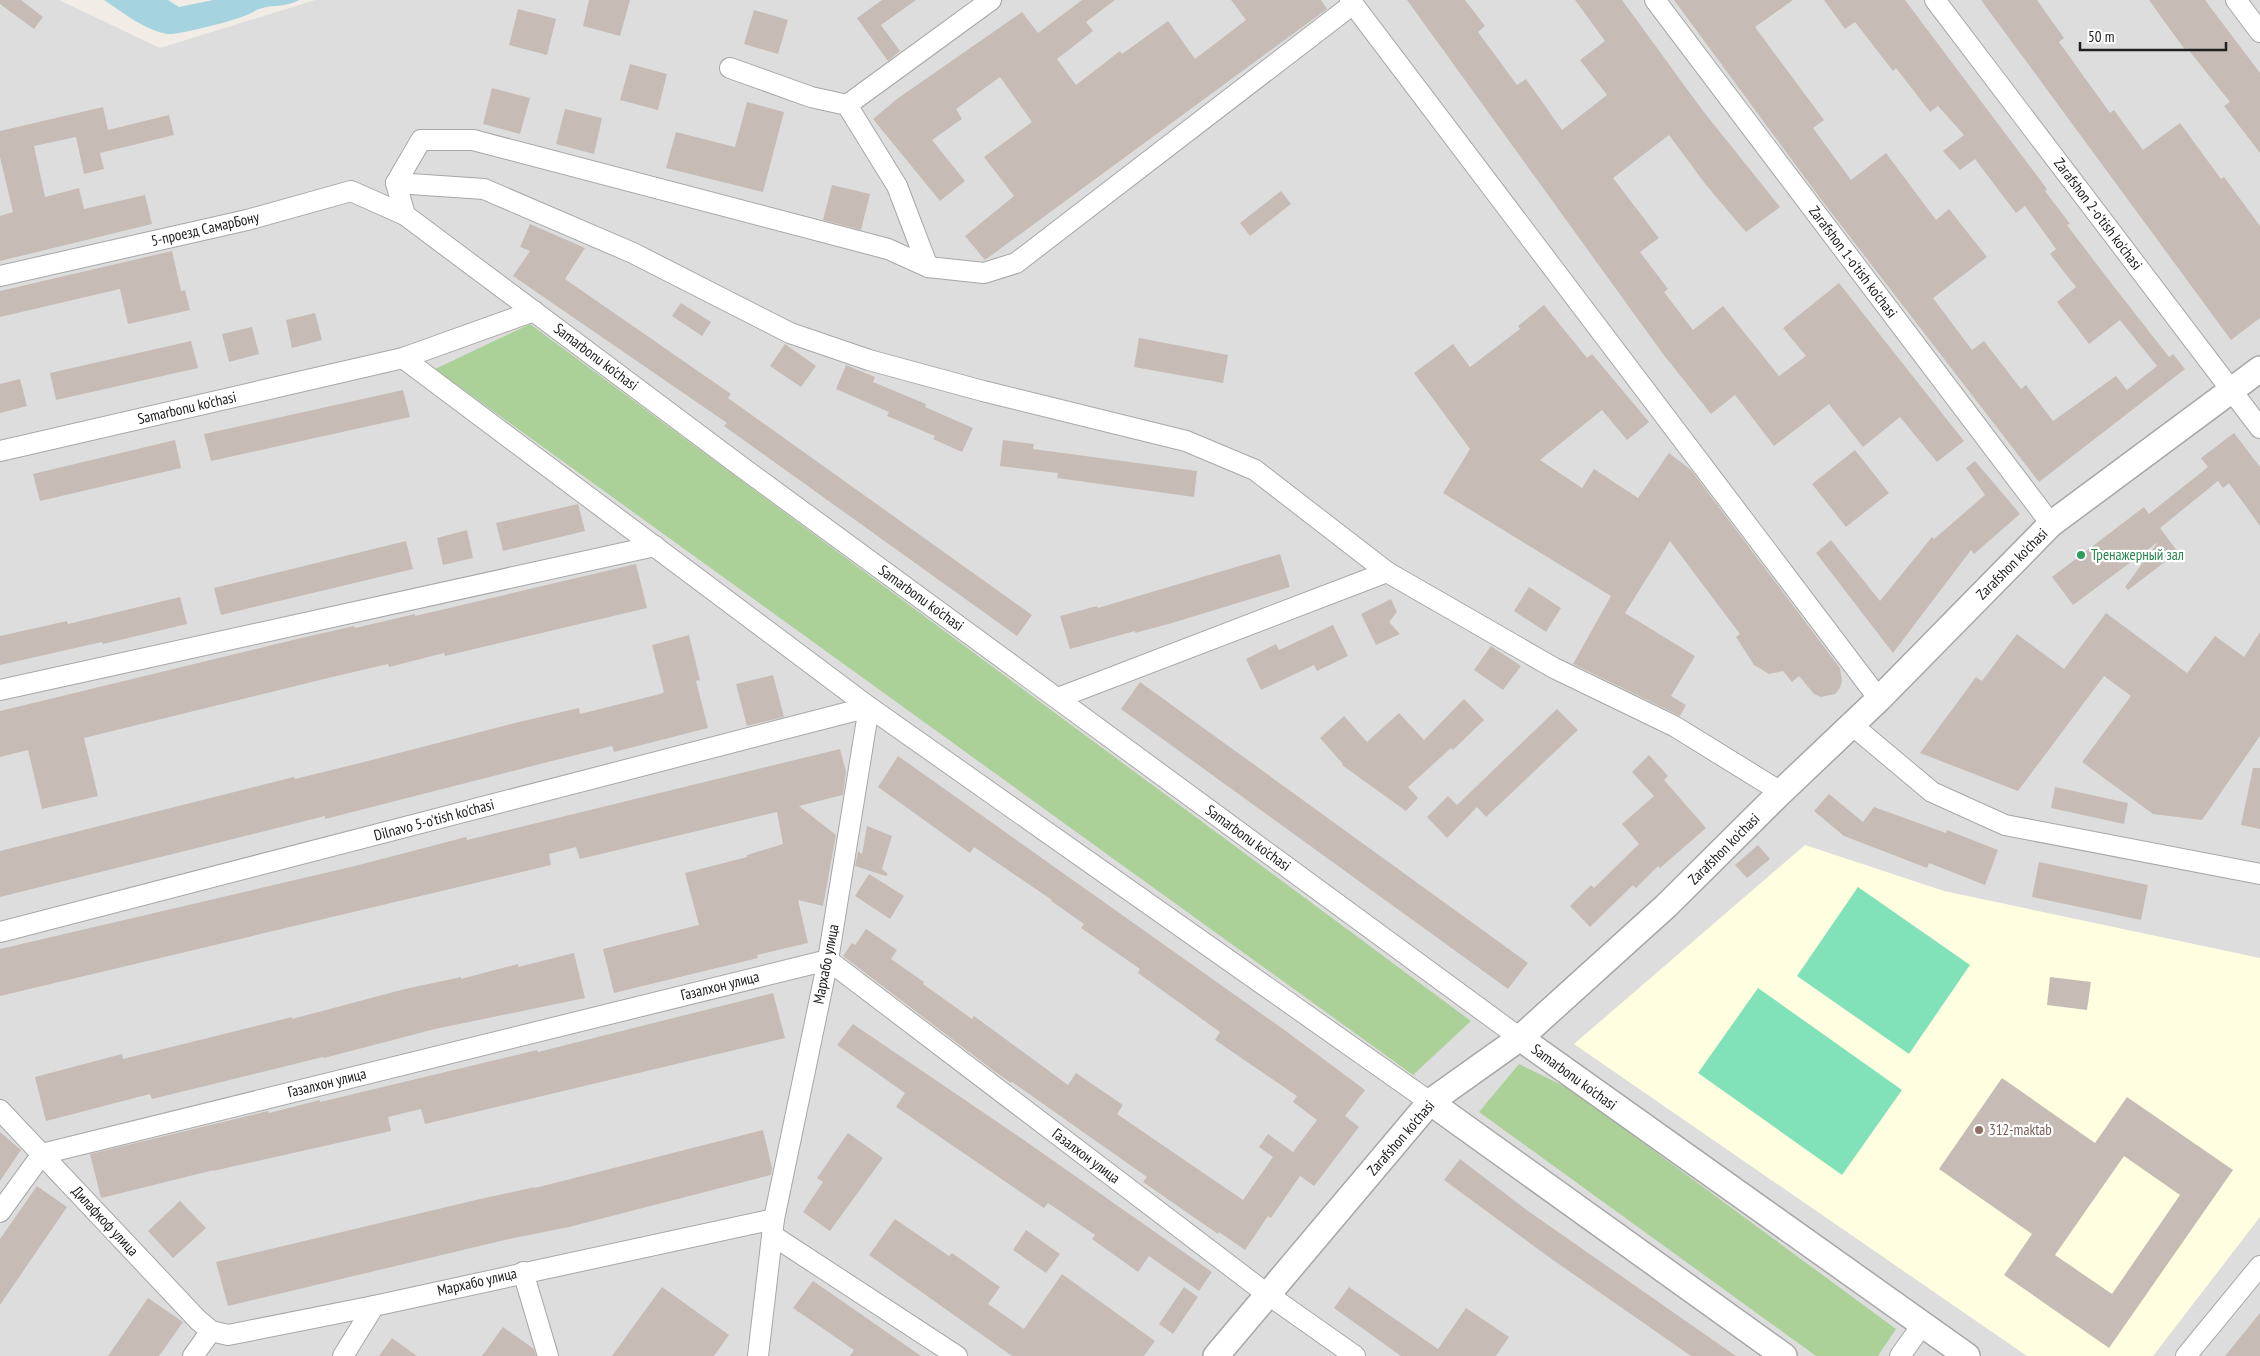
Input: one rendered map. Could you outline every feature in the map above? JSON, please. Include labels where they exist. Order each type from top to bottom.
[{"type":"street","points":[[847,105],[991,0]]},
{"type":"street","name":"Zarafshon 1-o'tish ko'chasi","points":[[1654,0],[2051,524]]},
{"type":"street","name":"Zarafshon 2-o'tish ko'chasi","points":[[1935,0],[2260,428]]},
{"type":"street","points":[[2236,0],[2260,32]]},
{"type":"street","points":[[405,215],[396,182],[421,140],[473,140],[888,249],[928,267],[984,273],[1016,263],[1352,2],[1879,699]]},
{"type":"street","points":[[730,68],[811,97],[847,105],[897,186],[928,267]]},
{"type":"street","points":[[396,182],[484,189],[633,254],[790,333],[869,360],[983,391],[1186,440],[1255,470],[1388,572],[1554,668],[1674,726],[1781,792]]},
{"type":"street","name":"5-проезд СамарБону","points":[[0,276],[247,220],[351,191],[405,215]]},
{"type":"street","name":"Samarbonu ko'chasi","points":[[405,215],[739,465],[1520,1038],[1967,1356]]},
{"type":"street","name":"Samarbonu ko'chasi","points":[[0,451],[403,358],[534,311]]},
{"type":"street","points":[[403,358],[869,707],[1430,1102],[1784,1356]]},
{"type":"street","name":"Zarafshon ko'chasi","points":[[1216,1356],[1430,1102],[1520,1038],[1666,906],[1781,792],[1879,699],[2051,524],[2260,369]]},
{"type":"street","points":[[0,690],[655,546]]},
{"type":"street","points":[[1058,698],[1388,572]]},
{"type":"street","name":"Dilnavo 5-o'tish ko'chasi","points":[[0,932],[869,707]]},
{"type":"street","name":"Мархабо улица","points":[[756,1352],[773,1227],[828,960],[869,707]]},
{"type":"street","points":[[1852,725],[1932,792],[2005,825],[2260,874]]},
{"type":"street","name":"Газалхон улица","points":[[42,1154],[828,960],[1267,1294],[1355,1356]]},
{"type":"street","name":"Дилафкоф улица","points":[[0,1110],[198,1320],[211,1331]]},
{"type":"street","points":[[0,1212],[42,1154]]},
{"type":"street","points":[[773,1227],[957,1356]]},
{"type":"street","name":"Мархабо улица","points":[[211,1331],[228,1335],[374,1306],[523,1272],[773,1227]]},
{"type":"street","points":[[2186,1356],[2260,1266]]},
{"type":"street","points":[[523,1272],[548,1356]]},
{"type":"street","points":[[343,1356],[374,1306]]},
{"type":"street","points":[[1900,1356],[1922,1325]]},
{"type":"street","points":[[193,1356],[211,1331]]},
{"type":"shaded area","points":[[0,0],[59,0],[160,48],[315,0],[2260,0],[2260,1356],[0,1356]]},
{"type":"shaded area","name":"312-maktab","points":[[1805,845],[1944,891],[2260,958],[2260,1217],[2153,1356],[2027,1356],[1574,1044]]},
{"type":"green space","points":[[530,324],[1471,1021],[1413,1075],[435,369]]},
{"type":"green space","points":[[1858,887],[1970,965],[1909,1054],[1797,976]]},
{"type":"green space","points":[[1758,988],[1902,1090],[1842,1175],[1698,1073]]},
{"type":"green space","points":[[1519,1064],[1570,1089],[1896,1329],[1878,1356],[1816,1356],[1479,1112]]},
{"type":"water","points":[[104,0],[168,0],[179,7],[213,0],[299,0],[289,4],[259,9],[243,17],[208,27],[168,34],[143,25]]},
{"type":"building","points":[[0,0],[21,0],[43,17],[34,29],[0,4]]},
{"type":"building","points":[[589,0],[630,0],[620,36],[583,26]]},
{"type":"building","points":[[882,0],[916,0],[881,25],[900,51],[888,61],[857,18]]},
{"type":"building","points":[[1082,0],[1115,0],[1086,22],[1093,31],[1057,59],[1076,85],[1120,51],[1122,54],[1168,21],[1195,59],[1246,20],[1231,0],[1321,0],[1327,9],[985,260],[965,236],[1014,196],[984,157],[1032,122],[1000,77],[956,109],[962,119],[932,140],[965,181],[940,201],[873,119],[897,99],[1022,12],[1038,33]]},
{"type":"building","points":[[1407,0],[1465,0],[1485,26],[1478,32],[1517,85],[1526,79],[1562,130],[1607,95],[1580,60],[1605,41],[1575,0],[1622,0],[1703,111],[1780,207],[1746,232],[1706,185],[1669,135],[1613,178],[1659,238],[1640,252],[1668,289],[1664,292],[1693,330],[1723,306],[1779,376],[1806,356],[1783,328],[1839,283],[1964,441],[1937,462],[1900,417],[1863,447],[1829,404],[1774,446],[1735,395],[1711,414],[1663,354]]},
{"type":"building","points":[[1674,0],[1793,0],[1755,27],[1824,120],[1813,128],[1851,180],[1886,153],[1936,220],[1949,209],[1987,257],[1933,298],[1972,350],[1984,341],[2021,389],[2026,385],[2053,421],[2116,376],[2127,390],[2157,366],[2120,320],[2089,344],[2057,302],[2076,287],[2050,254],[2056,249],[2025,206],[2016,213],[1975,159],[1960,170],[1943,151],[1964,135],[1938,106],[1930,112],[1896,68],[1893,71],[1855,22],[1845,29],[1824,0],[1905,0],[2047,189],[2045,191],[2070,224],[2067,225],[2169,357],[2173,354],[2185,369],[2039,482],[1820,198]]},
{"type":"building","points":[[1981,0],[2037,0],[2064,38],[2059,42],[2110,113],[2114,110],[2143,150],[2180,123],[2221,179],[2224,177],[2260,226],[2260,318],[2231,340]]},
{"type":"building","points":[[2149,0],[2205,0],[2260,73],[2260,153],[2224,106],[2230,102],[2187,48],[2185,50]]},
{"type":"building","points":[[518,9],[556,19],[547,55],[509,45]]},
{"type":"building","points":[[754,10],[788,20],[778,54],[744,44]]},
{"type":"building","points":[[630,64],[667,74],[658,110],[620,100]]},
{"type":"building","points":[[492,88],[530,98],[520,134],[483,124]]},
{"type":"building","points":[[747,102],[784,112],[763,192],[666,168],[676,132],[735,147]]},
{"type":"building","points":[[103,107],[108,130],[169,115],[174,135],[100,153],[104,169],[84,174],[76,137],[34,146],[45,197],[79,188],[84,209],[145,195],[152,224],[0,261],[0,216],[13,212],[0,157],[0,131]]},
{"type":"building","points":[[565,109],[602,118],[594,154],[556,144]]},
{"type":"building","points":[[832,185],[870,194],[861,230],[823,220]]},
{"type":"building","points":[[1281,191],[1291,204],[1250,236],[1240,223]]},
{"type":"building","points":[[530,224],[585,248],[565,279],[731,394],[728,398],[1032,615],[1017,636],[724,426],[727,423],[513,276],[530,251],[520,247]]},
{"type":"building","points":[[172,251],[181,291],[185,290],[190,310],[128,324],[120,289],[0,317],[0,291]]},
{"type":"building","points":[[681,303],[711,322],[702,336],[672,316]]},
{"type":"building","points":[[1544,305],[1587,358],[1592,354],[1649,422],[1627,440],[1602,410],[1540,460],[1582,488],[1594,469],[1638,498],[1669,453],[1691,470],[1840,668],[1842,681],[1840,688],[1835,694],[1821,697],[1814,694],[1799,676],[1792,682],[1783,671],[1769,674],[1754,665],[1736,637],[1740,634],[1670,541],[1625,613],[1695,656],[1671,696],[1686,705],[1680,716],[1573,664],[1611,596],[1443,493],[1470,449],[1414,373],[1453,344],[1470,367],[1520,329],[1518,326]]},
{"type":"building","points":[[315,313],[322,340],[292,348],[286,320]]},
{"type":"building","points":[[252,327],[259,354],[229,362],[222,334]]},
{"type":"building","points":[[1139,338],[1228,355],[1223,383],[1134,367]]},
{"type":"building","points":[[191,341],[198,368],[56,400],[50,373]]},
{"type":"building","points":[[785,344],[816,366],[801,387],[770,366]]},
{"type":"building","points":[[846,365],[875,377],[873,382],[926,404],[925,407],[973,428],[962,452],[933,439],[935,436],[887,416],[889,412],[836,389]]},
{"type":"building","points":[[20,379],[27,406],[0,413],[0,384]]},
{"type":"building","points":[[403,390],[410,417],[211,461],[204,434]]},
{"type":"building","points":[[2234,433],[2260,467],[2260,526],[2229,483],[2223,488],[2218,481],[2160,528],[2178,552],[2128,590],[2125,587],[2158,542],[2073,605],[2052,577],[2144,507],[2149,514],[2208,467],[2201,458]]},
{"type":"building","points":[[175,440],[181,468],[40,501],[33,474]]},
{"type":"building","points":[[1003,440],[1034,444],[1033,449],[1197,471],[1194,497],[1057,478],[1058,473],[1000,466]]},
{"type":"building","points":[[1855,450],[1889,493],[1846,527],[1812,484]]},
{"type":"building","points":[[1975,461],[2020,514],[1974,554],[1971,550],[1893,653],[1816,553],[1831,540],[1880,601],[1932,537],[1934,539],[1985,495],[1966,468]]},
{"type":"building","points":[[578,504],[585,531],[503,551],[496,523]]},
{"type":"building","points":[[467,530],[473,558],[443,565],[437,538]]},
{"type":"building","points":[[406,541],[413,569],[221,615],[214,588]]},
{"type":"building","points":[[1280,554],[1290,587],[1172,623],[1070,649],[1060,616],[1097,606],[1098,608]]},
{"type":"building","points":[[636,564],[647,608],[445,656],[444,653],[389,667],[388,664],[84,738],[98,796],[42,809],[28,750],[0,757],[0,711],[297,639],[415,614],[415,616]]},
{"type":"building","points":[[1529,587],[1561,608],[1546,632],[1514,611]]},
{"type":"building","points":[[180,597],[187,624],[103,644],[102,642],[0,665],[0,636],[67,621],[68,624]]},
{"type":"building","points":[[1391,599],[1397,612],[1389,622],[1400,634],[1376,645],[1361,614]]},
{"type":"building","points":[[2106,613],[2187,673],[2215,636],[2244,657],[2260,632],[2260,736],[2202,820],[2153,814],[2082,762],[2131,696],[2104,676],[2018,791],[1920,753],[1976,677],[1982,681],[2017,634],[2064,669]]},
{"type":"building","points":[[1333,625],[1348,656],[1317,671],[1314,665],[1261,690],[1246,659],[1276,644],[1279,650]]},
{"type":"building","points":[[689,635],[700,680],[696,681],[708,728],[614,752],[612,746],[325,819],[325,816],[0,897],[0,851],[519,722],[579,708],[580,714],[660,694],[664,692],[652,645]]},
{"type":"building","points":[[1491,646],[1521,666],[1503,690],[1474,670]]},
{"type":"building","points":[[773,675],[784,717],[747,726],[736,684]]},
{"type":"building","points":[[1140,682],[1528,963],[1508,989],[1121,709]]},
{"type":"building","points":[[1464,699],[1484,720],[1453,750],[1451,748],[1408,787],[1418,798],[1406,811],[1342,765],[1320,738],[1344,716],[1367,742],[1399,713],[1424,740]]},
{"type":"building","points":[[1557,709],[1578,730],[1486,817],[1477,807],[1447,838],[1427,817],[1448,796],[1457,805]]},
{"type":"building","points":[[840,749],[846,772],[843,795],[799,806],[836,835],[823,906],[798,900],[808,943],[757,955],[758,958],[614,993],[603,949],[699,925],[685,873],[747,857],[747,855],[783,844],[777,812],[580,859],[576,847],[549,854],[551,865],[0,996],[0,949],[355,866],[466,837],[467,840]]},
{"type":"building","points":[[1649,755],[1668,776],[1664,780],[1706,828],[1660,868],[1658,866],[1636,888],[1633,885],[1590,927],[1570,906],[1591,885],[1594,888],[1639,844],[1622,824],[1654,796],[1632,772]]},
{"type":"building","points":[[898,756],[1283,1029],[1365,1090],[1345,1116],[1359,1127],[1314,1186],[1300,1176],[1271,1218],[1268,1216],[1245,1250],[1219,1232],[1218,1234],[1143,1182],[1147,1177],[994,1071],[843,956],[852,943],[855,945],[866,929],[897,950],[891,959],[924,982],[923,984],[972,1019],[974,1016],[1068,1085],[1076,1073],[1123,1105],[1117,1114],[1243,1200],[1273,1157],[1259,1147],[1268,1134],[1293,1152],[1317,1120],[1293,1102],[1297,1096],[1215,1040],[1220,1032],[1138,973],[1140,969],[1081,928],[1084,924],[974,847],[970,853],[878,787]]},
{"type":"building","points":[[2253,768],[2260,768],[2260,829],[2241,825]]},
{"type":"building","points":[[2055,787],[2128,803],[2124,824],[2051,808]]},
{"type":"building","points":[[1829,794],[1863,822],[1874,807],[1946,833],[1947,830],[1998,850],[1985,885],[1929,863],[1927,868],[1844,836],[1814,811]]},
{"type":"building","points":[[867,826],[892,836],[882,869],[888,874],[886,876],[855,866],[858,851],[862,854]]},
{"type":"building","points":[[1758,845],[1770,859],[1747,878],[1735,865]]},
{"type":"building","points":[[2039,862],[2148,885],[2141,920],[2032,897]]},
{"type":"building","points":[[869,874],[904,896],[890,919],[855,896]]},
{"type":"building","points":[[574,953],[585,998],[435,1029],[152,1099],[150,1094],[46,1121],[35,1077],[122,1054],[123,1059],[292,1017],[292,1019],[405,989],[461,977],[461,979],[518,964],[518,967]]},
{"type":"building","points":[[2050,977],[2091,982],[2087,1010],[2047,1005]]},
{"type":"building","points":[[773,993],[785,1038],[425,1124],[421,1109],[388,1117],[391,1131],[214,1170],[101,1198],[90,1154],[268,1111],[269,1113],[320,1100],[320,1102],[537,1050],[538,1052]]},
{"type":"building","points":[[853,1024],[1021,1138],[1212,1272],[1199,1291],[1149,1256],[1138,1272],[1092,1239],[1095,1235],[1048,1203],[1044,1208],[896,1107],[905,1093],[837,1045]]},
{"type":"building","points":[[2002,1078],[2095,1143],[2127,1097],[2233,1170],[2109,1348],[2004,1275],[2032,1234],[1939,1169]],"holes":[[[2124,1156],[2180,1195],[2112,1294],[2055,1255]]]},
{"type":"building","points":[[763,1130],[772,1168],[771,1175],[569,1227],[509,1239],[228,1306],[216,1262],[480,1199],[535,1188]]},
{"type":"building","points":[[0,1132],[21,1150],[0,1181]]},
{"type":"building","points":[[848,1133],[883,1158],[830,1231],[803,1212],[823,1182],[817,1178]]},
{"type":"building","points":[[1460,1159],[1528,1211],[1736,1356],[1691,1356],[1553,1260],[1444,1180]]},
{"type":"building","points":[[37,1186],[67,1207],[0,1305],[0,1239]]},
{"type":"building","points":[[180,1201],[206,1228],[173,1258],[148,1231]]},
{"type":"building","points":[[895,1219],[949,1256],[952,1253],[1000,1287],[988,1304],[1024,1329],[1062,1274],[1155,1341],[1144,1356],[1012,1356],[869,1255]]},
{"type":"building","points":[[1026,1230],[1060,1254],[1046,1273],[1013,1250]]},
{"type":"building","points":[[813,1281],[921,1356],[850,1356],[854,1350],[793,1308]]},
{"type":"building","points":[[662,1287],[729,1335],[714,1356],[612,1356]]},
{"type":"building","points":[[1184,1287],[1198,1297],[1173,1334],[1159,1324]]},
{"type":"building","points":[[1349,1287],[1438,1349],[1466,1308],[1509,1337],[1496,1356],[1401,1356],[1334,1308]]},
{"type":"building","points":[[148,1298],[183,1322],[159,1356],[108,1356]]},
{"type":"building","points":[[2260,1313],[2260,1356],[2225,1356]]},
{"type":"building","points":[[503,1327],[534,1349],[536,1356],[482,1356]]},
{"type":"building","points":[[392,1338],[417,1356],[379,1356]]},
{"type":"place","name":"Тренажерный зал","points":[[2081,555]]},
{"type":"place","name":"312-maktab","points":[[1979,1130]]}]
